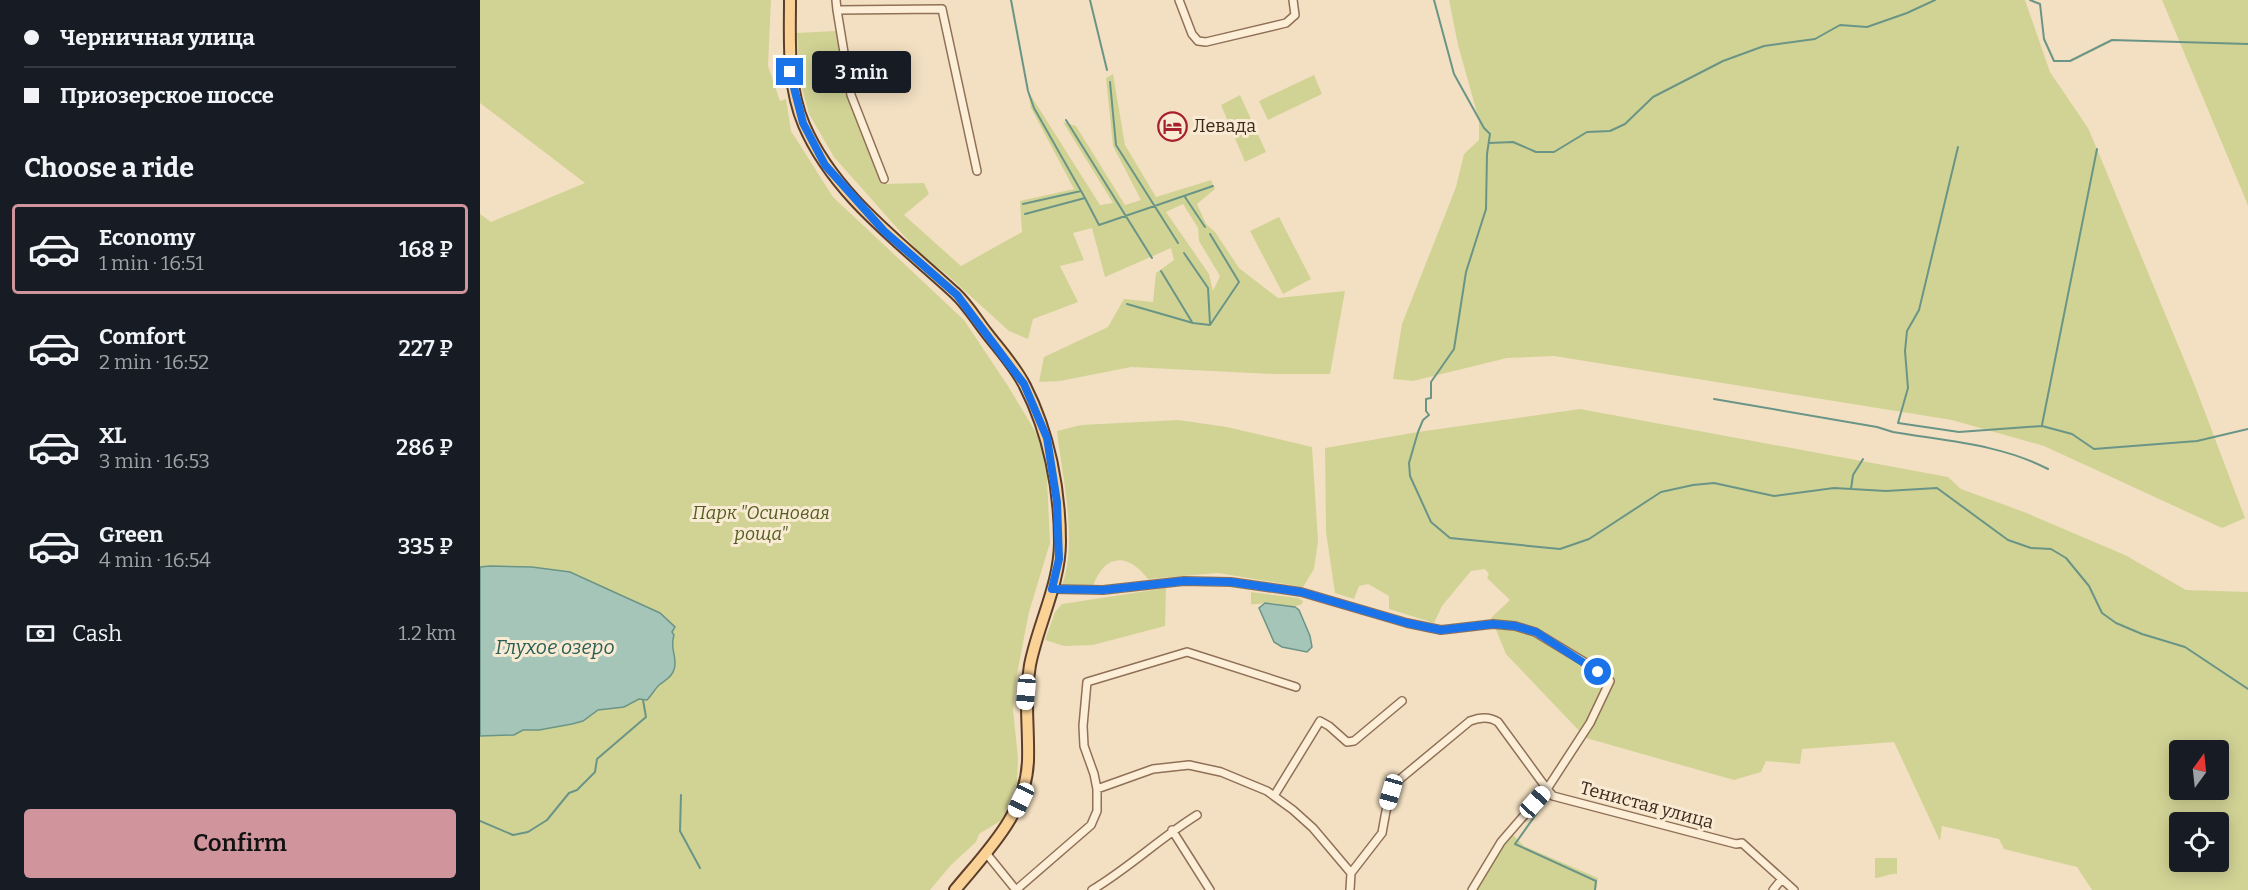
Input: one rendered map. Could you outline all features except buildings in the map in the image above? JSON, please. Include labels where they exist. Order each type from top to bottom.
[{"type":"main road","points":[[790,0],[790,72],[803,123],[825,165],[884,231],[957,295],[1024,384],[1047,438],[1059,523],[1059,559],[1035,642],[1028,679],[1025,704],[1028,764],[1025,784],[1014,815],[955,890]]},
{"type":"street","points":[[836,0],[851,95],[884,180]]},
{"type":"street","points":[[1179,0],[1192,34],[1198,41],[1206,42],[1286,23],[1295,15],[1293,0]]},
{"type":"street","points":[[837,10],[942,9],[978,171]]},
{"type":"street","points":[[1052,589],[1103,590],[1184,581],[1231,582],[1301,592],[1407,623],[1441,630],[1493,624],[1515,626],[1536,632],[1586,663],[1610,681],[1590,723],[1547,789],[1501,842],[1473,890]]},
{"type":"street","points":[[986,853],[1016,890],[1091,825],[1097,811],[1097,789],[1084,746],[1083,726],[1087,682],[1187,652],[1296,687]]},
{"type":"street","points":[[1274,796],[1320,721],[1347,742],[1354,741],[1402,701]]},
{"type":"street","points":[[1350,890],[1351,873],[1382,833],[1394,784],[1470,721],[1482,718],[1494,719],[1498,722],[1547,789]]},
{"type":"street","points":[[1097,789],[1147,770],[1189,765],[1221,772],[1274,796],[1313,828],[1351,873]]},
{"type":"street","name":"Тенистая улица","points":[[1547,789],[1553,796],[1736,844],[1742,843],[1781,880]]},
{"type":"street","points":[[1092,890],[1112,878],[1172,830],[1197,815]]},
{"type":"street","points":[[1172,830],[1210,890]]},
{"type":"street","points":[[1773,890],[1781,880],[1794,890]]},
{"type":"green space","name":"Парк \"Осиновая роща\"","points":[[480,0],[771,0],[768,66],[780,101],[786,99],[791,131],[833,197],[964,320],[1035,431],[1046,457],[1050,543],[1029,612],[1016,679],[1013,709],[1018,758],[1017,783],[1002,820],[979,834],[976,842],[951,865],[930,890],[480,890],[480,214],[491,222],[585,183],[480,103]]},
{"type":"green space","points":[[1449,0],[2025,0],[2050,72],[2088,128],[2097,149],[2195,386],[2245,518],[2222,528],[2044,446],[1952,420],[1554,356],[1507,358],[1413,381],[1393,379],[1402,324],[1456,187],[1464,154],[1479,140],[1479,120],[1458,45]]},
{"type":"green space","points":[[2162,0],[2248,0],[2248,206],[2245,198]]},
{"type":"green space","points":[[836,31],[849,96],[882,184],[924,183],[929,194],[904,215],[961,266],[1022,232],[1020,201],[1074,189],[1031,108],[1028,91],[1100,205],[1113,203],[1063,122],[1076,126],[1125,205],[1141,200],[1113,146],[1106,78],[1113,74],[1125,145],[1156,197],[1211,180],[1215,189],[1197,204],[1206,224],[1215,232],[1239,268],[1278,298],[1345,291],[1330,374],[1273,374],[1131,367],[1060,381],[1039,382],[1044,357],[1108,327],[1124,299],[1153,302],[1156,273],[1174,260],[1171,248],[1105,277],[1092,228],[1073,233],[1084,260],[1060,266],[1078,302],[1033,319],[1028,339],[1009,331],[945,273],[922,256],[834,157],[809,114],[800,81],[797,33]],"holes":[[[1183,204],[1198,228],[1199,241],[1220,276],[1213,291],[1209,274],[1166,212]]]},
{"type":"green space","points":[[1314,75],[1322,94],[1268,120],[1259,101]]},
{"type":"green space","points":[[1240,95],[1266,152],[1245,162],[1221,105]]},
{"type":"green space","points":[[1279,217],[1311,279],[1283,294],[1250,231]]},
{"type":"green space","points":[[1580,409],[1948,477],[1961,489],[2024,512],[2125,555],[2186,590],[2248,592],[2248,890],[2092,890],[2077,867],[2004,849],[1999,839],[1942,826],[1940,841],[1894,742],[1802,749],[1800,764],[1766,761],[1761,772],[1734,780],[1586,738],[1506,654],[1491,618],[1510,600],[1487,578],[1489,574],[1485,569],[1471,571],[1442,606],[1434,623],[1389,609],[1389,596],[1368,584],[1359,586],[1354,599],[1335,593],[1326,532],[1325,448]]},
{"type":"green space","points":[[1178,420],[1227,427],[1312,447],[1318,541],[1314,569],[1303,587],[1218,573],[1148,579],[1133,564],[1117,560],[1104,567],[1093,586],[1062,585],[1067,568],[1069,529],[1057,431],[1081,425]]},
{"type":"green space","points":[[1166,588],[1165,626],[1093,645],[1064,646],[1045,640],[1055,612],[1062,604]]},
{"type":"green space","points":[[1251,592],[1298,598],[1303,601],[1298,606],[1271,603],[1251,604]]},
{"type":"green space","points":[[1511,833],[1524,846],[1598,878],[1596,890],[1476,890]]},
{"type":"green space","points":[[1875,858],[1897,858],[1897,874],[1875,878]]},
{"type":"water","name":"Глухое озеро","points":[[480,567],[532,567],[570,572],[660,613],[675,627],[672,632],[675,667],[672,674],[647,700],[639,699],[624,707],[598,710],[583,721],[539,730],[523,730],[514,735],[480,736]]},
{"type":"water","points":[[1265,603],[1295,607],[1299,610],[1310,636],[1312,647],[1307,652],[1282,647],[1274,642],[1259,608]]},
{"type":"waterway","points":[[1011,0],[1028,91],[1034,108],[1085,198]]},
{"type":"waterway","points":[[1090,0],[1107,70]]},
{"type":"waterway","points":[[1434,0],[1454,74],[1484,128],[1490,134],[1487,154],[1486,209],[1466,272],[1454,349],[1431,382],[1431,398],[1426,399],[1426,411],[1429,415],[1423,420],[1409,463],[1410,476],[1431,522],[1450,538],[1560,549],[1589,539],[1661,492],[1693,485],[1714,483],[1774,496],[1834,488],[1886,491],[1937,488],[2008,540],[2031,548],[2051,549],[2066,558],[2089,586],[2102,613],[2116,623],[2142,634],[2185,647],[2248,689]]},
{"type":"waterway","points":[[1489,143],[1513,142],[1536,152],[1554,152],[1587,132],[1610,131],[1625,124],[1653,97],[1723,61],[1764,46],[1815,39],[1840,25],[1867,27],[1935,0]]},
{"type":"waterway","points":[[2030,0],[2040,4],[2044,39],[2054,61],[2070,61],[2112,40],[2248,44]]},
{"type":"waterway","points":[[1110,82],[1116,145],[1178,243]]},
{"type":"waterway","points":[[1066,120],[1152,258]]},
{"type":"waterway","points":[[1958,147],[1919,310],[1907,331],[1905,351],[1908,388],[1898,423],[1959,432],[2042,426],[2072,434],[2094,449],[2197,441],[2248,429]]},
{"type":"waterway","points":[[2042,425],[2097,149]]},
{"type":"waterway","points":[[1025,214],[1085,198],[1099,225],[1213,186]]},
{"type":"waterway","points":[[1023,204],[1081,191]]},
{"type":"waterway","points":[[1185,197],[1205,227]]},
{"type":"waterway","points":[[1127,304],[1193,323],[1210,325],[1239,282],[1210,234]]},
{"type":"waterway","points":[[1184,253],[1208,288],[1210,324]]},
{"type":"waterway","points":[[1161,271],[1192,322]]},
{"type":"waterway","points":[[1714,399],[1972,444],[2011,454],[2048,469]]},
{"type":"waterway","points":[[1851,489],[1853,475],[1863,459]]},
{"type":"waterway","points":[[480,821],[513,835],[528,832],[547,820],[569,793],[577,790],[595,772],[597,759],[646,717],[643,700]]},
{"type":"waterway","points":[[681,795],[680,831],[700,868]]},
{"type":"waterway","points":[[1549,796],[1515,844],[1596,881],[1595,890]]},
{"type":"place","name":"Левада","points":[[1172,126]]},
{"type":"route","points":[[790,72],[803,123],[825,165],[884,231],[957,295],[1024,384],[1047,438],[1057,502],[1060,544],[1052,589],[1103,590],[1184,581],[1231,582],[1301,592],[1407,623],[1441,630],[1493,624],[1515,626],[1536,632],[1598,672]]}]
